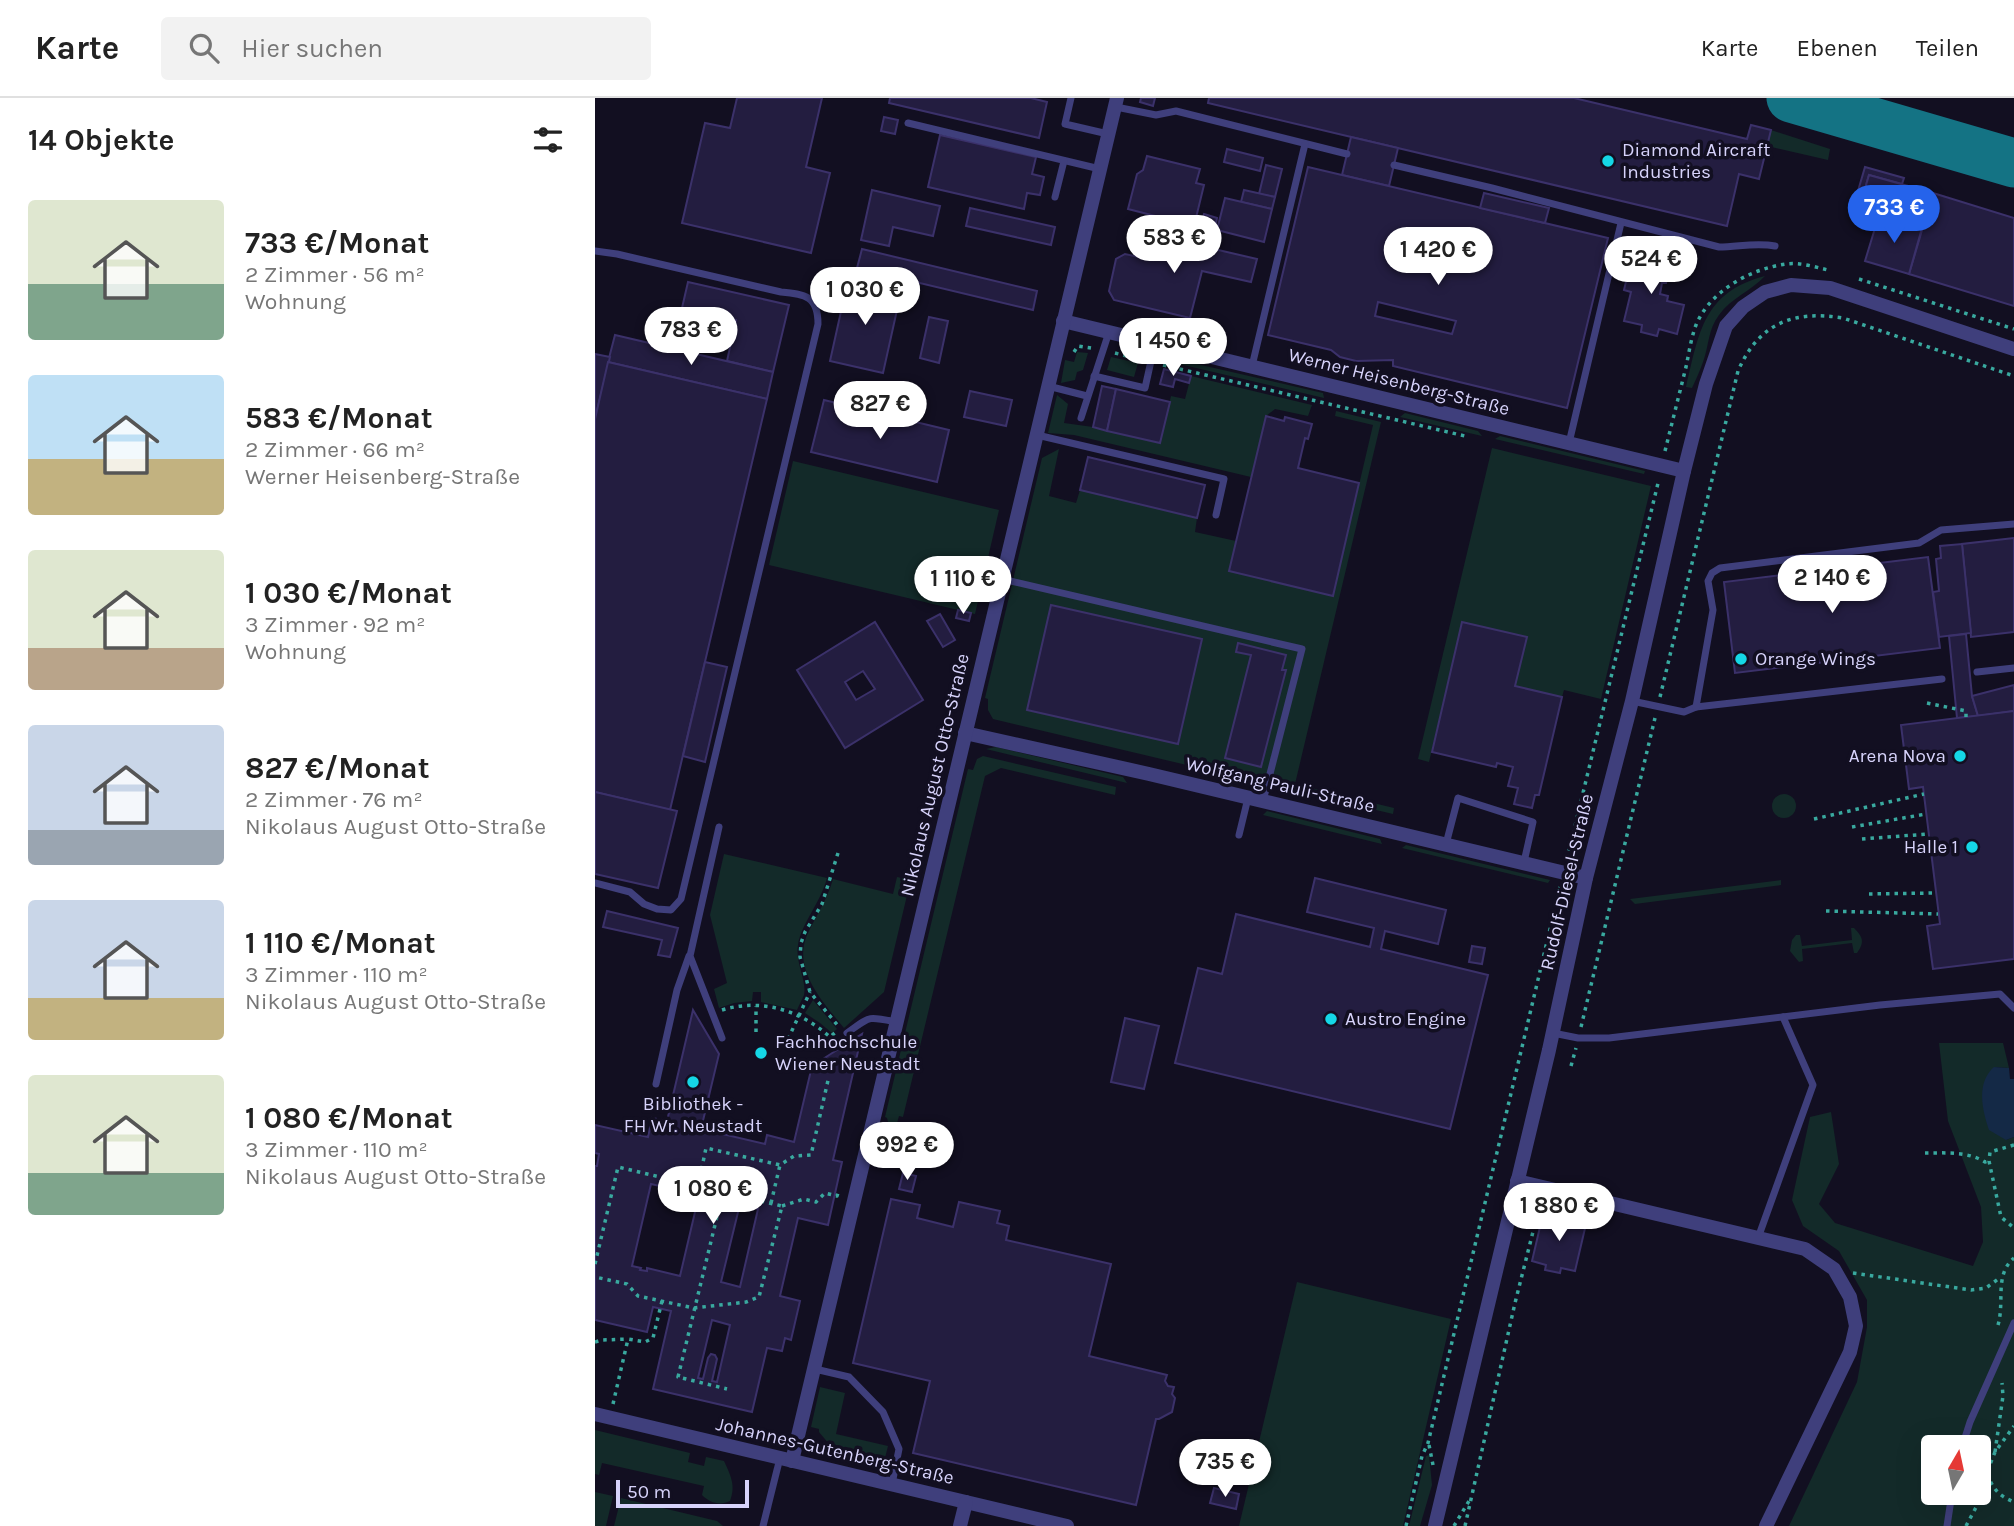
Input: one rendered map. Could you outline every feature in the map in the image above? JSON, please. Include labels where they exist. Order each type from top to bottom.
[{"type":"street","name":"Nikolaus August Otto-Straße","points":[[786,1459],[814,1369],[1116,102]]},
{"type":"street","name":"Rudolf-Diesel-Straße","points":[[1435,1526],[1586,878],[1632,701],[1684,471],[1706,384],[1726,326],[1743,307],[1765,292],[1791,285],[1831,288],[2014,349]]},
{"type":"street","name":"Werner Heisenberg-Straße","points":[[1063,321],[1684,471]]},
{"type":"street","name":"Wolfgang Pauli-Straße","points":[[965,733],[1586,878]]},
{"type":"street","points":[[1517,1181],[1805,1249],[1834,1269],[1850,1297],[1856,1326],[1850,1352],[1766,1526]]},
{"type":"street","name":"Johannes-Gutenberg-Straße","points":[[602,1416],[1067,1526]]},
{"type":"street","points":[[960,1526],[966,1502]]},
{"type":"lane","points":[[1071,98],[1065,124],[1108,134]]},
{"type":"lane","points":[[1116,102],[1156,115],[1176,111],[1347,154]]},
{"type":"lane","points":[[908,123],[1100,169]]},
{"type":"lane","points":[[1252,366],[1305,144]]},
{"type":"lane","points":[[1055,197],[1064,161]]},
{"type":"lane","points":[[1394,165],[1719,247],[1760,243],[1775,246]]},
{"type":"lane","points":[[1569,443],[1621,223]]},
{"type":"lane","points":[[595,251],[800,294],[811,299],[818,311],[818,324],[681,899],[671,910],[657,909],[644,904],[630,892],[595,883]]},
{"type":"lane","points":[[1081,418],[1109,331]]},
{"type":"lane","points":[[1094,376],[1145,388],[1156,343]]},
{"type":"lane","points":[[1048,386],[1087,396]]},
{"type":"lane","points":[[1036,434],[1224,480],[1216,515]]},
{"type":"lane","points":[[1696,707],[1713,610],[1708,581],[1711,573],[1720,568],[1919,542],[1941,530],[2014,524]]},
{"type":"lane","points":[[1002,579],[1302,649],[1263,801]]},
{"type":"lane","points":[[1977,672],[2014,668]]},
{"type":"lane","points":[[1632,701],[1684,712],[1696,707],[1942,679]]},
{"type":"lane","points":[[1238,835],[1248,797]]},
{"type":"lane","points":[[1446,844],[1458,798],[1533,822],[1524,862]]},
{"type":"lane","points":[[656,1084],[719,827]]},
{"type":"lane","points":[[689,956],[722,1038]]},
{"type":"lane","points":[[1552,1033],[1578,1038],[1609,1038],[2000,994],[2014,1008]]},
{"type":"lane","points":[[1758,1238],[1813,1085],[1783,1017]]},
{"type":"lane","points":[[847,1033],[868,1018],[896,1022]]},
{"type":"lane","points":[[869,1137],[920,1144]]},
{"type":"lane","points":[[869,1137],[918,1155]]},
{"type":"lane","points":[[1966,1435],[2014,1323]]},
{"type":"lane","points":[[814,1369],[849,1377],[883,1412],[899,1449],[892,1485]]},
{"type":"lane","points":[[763,1526],[786,1459]]},
{"type":"lane","points":[[1947,1526],[1950,1505]]},
{"type":"path","points":[[1056,352],[1072,355],[1078,346],[1103,350],[1476,439]]},
{"type":"path","points":[[1927,703],[1966,711],[1966,717]]},
{"type":"path","points":[[1814,819],[1924,794]]},
{"type":"path","points":[[1852,827],[1926,814]]},
{"type":"path","points":[[1862,839],[1929,834]]},
{"type":"path","points":[[712,1013],[733,1007],[778,1007],[818,1025],[830,1037],[841,1029],[810,992],[801,964],[801,943],[822,904],[838,853]]},
{"type":"path","points":[[1869,894],[1936,893]]},
{"type":"path","points":[[1826,911],[1938,914]]},
{"type":"path","points":[[788,1039],[810,992]]},
{"type":"path","points":[[756,1005],[756,1031]]},
{"type":"path","points":[[771,1203],[780,1165],[794,1156],[811,1155],[829,1076]]},
{"type":"path","points":[[2014,1145],[1990,1153],[1989,1161],[2001,1217],[2014,1228]]},
{"type":"path","points":[[698,1186],[706,1147],[780,1165]]},
{"type":"path","points":[[1925,1153],[1966,1154],[1985,1162],[1989,1161]]},
{"type":"path","points":[[595,1264],[618,1167],[782,1206],[804,1199],[816,1202],[825,1194],[837,1196],[840,1185]]},
{"type":"path","points":[[1465,1526],[1543,1188]]},
{"type":"path","points":[[723,1192],[678,1377],[727,1389]]},
{"type":"path","points":[[595,1277],[627,1284],[638,1296],[694,1308],[746,1302],[759,1297],[782,1206]]},
{"type":"path","points":[[1834,1269],[1971,1290],[1986,1289],[2002,1276]]},
{"type":"path","points":[[595,1342],[602,1339],[628,1339],[645,1342],[653,1338],[662,1301]]},
{"type":"path","points":[[602,1416],[628,1339]]},
{"type":"path","points":[[1991,1462],[2014,1426]]},
{"type":"path","points":[[1406,1526],[1422,1456],[1428,1443]]},
{"type":"path","points":[[1991,1486],[2002,1497],[2014,1502]]},
{"type":"path","points":[[1454,1526],[1470,1500]]},
{"type":"path","points":[[1966,1526],[1977,1505]]},
{"type":"green space","points":[[1771,130],[1830,149],[1828,160],[1767,146]]},
{"type":"green space","points":[[1765,276],[1719,315],[1692,388],[1686,387],[1700,332],[1716,304],[1728,292]]},
{"type":"green space","points":[[1077,352],[1088,353],[1083,370],[1077,372],[1075,380],[1061,383],[1065,360],[1074,362]]},
{"type":"green space","points":[[1162,356],[1323,393],[1324,398],[1162,360]]},
{"type":"green space","points":[[1111,357],[1138,363],[1134,377],[1107,370]]},
{"type":"green space","points":[[1191,376],[1312,405],[1308,416],[1275,409],[1266,416],[1251,477],[1074,435],[1048,433],[1057,395],[1068,404],[1064,423],[1160,443],[1171,396],[1185,399]]},
{"type":"green space","points":[[1336,411],[1381,422],[1295,784],[1394,808],[1393,814],[993,719],[988,710],[988,699],[985,698],[1042,458],[1059,449],[1049,496],[1076,503],[1080,490],[1197,518],[1195,532],[1236,541],[1230,571],[1333,596],[1373,425],[1335,416]]},
{"type":"green space","points":[[1405,413],[1478,431],[1482,436],[1400,417]]},
{"type":"green space","points":[[1500,436],[1645,471],[1644,474],[1495,439]]},
{"type":"green space","points":[[1492,448],[1651,486],[1601,699],[1564,690],[1562,697],[1515,686],[1526,637],[1462,622],[1429,762],[1418,759]]},
{"type":"green space","points":[[793,461],[999,510],[975,614],[769,565]]},
{"type":"green space","points":[[996,747],[1123,777],[1127,783],[986,749]]},
{"type":"green space","points":[[983,756],[1116,787],[1115,795],[1001,768],[985,776],[903,1117],[899,1116],[895,1130],[890,1129],[885,1117],[968,769],[973,770],[977,759]]},
{"type":"green space","points":[[1779,794],[1789,794],[1796,801],[1796,811],[1789,818],[1779,818],[1772,811],[1772,801]]},
{"type":"green space","points":[[1267,811],[1380,839],[1382,844],[1263,815]]},
{"type":"green space","points":[[1406,845],[1550,880],[1548,883],[1402,848]]},
{"type":"green space","points":[[724,854],[827,878],[798,945],[804,995],[797,1010],[761,1002],[761,992],[753,992],[752,1001],[719,1008],[714,989],[727,983],[710,915]]},
{"type":"green space","points":[[897,877],[906,879],[909,887],[884,992],[844,1028],[820,997],[807,973],[803,948],[807,935],[833,879],[893,894]]},
{"type":"green space","points":[[1781,880],[1781,885],[1635,904],[1630,899]]},
{"type":"green space","points":[[1851,928],[1857,931],[1862,940],[1857,953],[1854,953],[1852,943],[1802,949],[1803,961],[1799,962],[1790,951],[1796,935],[1800,935],[1802,946],[1852,940]]},
{"type":"green space","points":[[813,1000],[837,1029],[832,1033],[805,1013]]},
{"type":"green space","points":[[1939,1043],[2003,1043],[2009,1068],[1994,1067],[2006,1140],[2014,1137],[2014,1526],[1789,1526],[1857,1382],[1867,1327],[1867,1300],[1839,1251],[1803,1226],[1792,1200],[1810,1117],[1831,1112],[1839,1164],[1819,1204],[1835,1223],[1973,1266],[1983,1242],[1981,1207],[1948,1121]]},
{"type":"green space","points":[[1297,1282],[1451,1319],[1403,1526],[1239,1526]]},
{"type":"green space","points":[[820,1387],[845,1393],[836,1434],[888,1446],[884,1462],[835,1451],[819,1429],[811,1427]]},
{"type":"green space","points":[[595,1430],[690,1453],[688,1462],[704,1466],[706,1457],[724,1461],[733,1486],[730,1501],[715,1503],[708,1500],[702,1495],[704,1486],[602,1463],[599,1475],[595,1474]]},
{"type":"green space","points":[[1429,1455],[1432,1485],[1420,1526],[1409,1526],[1426,1456]]},
{"type":"green space","points":[[595,1492],[613,1496],[606,1526],[595,1526]]},
{"type":"green space","points":[[621,1498],[717,1521],[723,1526],[614,1526]]},
{"type":"water","points":[[1994,1067],[2009,1068],[2010,1079],[2014,1079],[2014,1137],[2006,1140],[1989,1130],[1984,1114],[1983,1088],[1988,1073]]},
{"type":"building","points":[[737,98],[822,98],[806,167],[830,173],[811,253],[682,223],[705,123],[730,128]]},
{"type":"building","points":[[890,98],[1031,98],[1047,102],[1039,138],[889,103]]},
{"type":"building","points":[[1141,98],[1155,98],[1153,106],[1140,102]]},
{"type":"building","name":"Diamond Aircraft Industries","points":[[1209,98],[1574,98],[1747,139],[1751,125],[1771,130],[1759,179],[1739,174],[1727,226],[1208,103]]},
{"type":"building","points":[[884,117],[898,120],[895,134],[881,131]]},
{"type":"building","points":[[940,135],[1036,157],[1032,174],[1044,177],[1040,195],[1027,193],[1024,209],[928,187]]},
{"type":"building","points":[[1351,137],[1398,148],[1389,186],[1342,175]]},
{"type":"building","points":[[1227,149],[1263,158],[1260,171],[1224,162]]},
{"type":"building","points":[[1147,156],[1200,169],[1196,183],[1204,185],[1194,226],[1128,209],[1137,174],[1143,170]]},
{"type":"building","points":[[1266,165],[1282,169],[1275,197],[1259,194]]},
{"type":"building","points":[[1308,167],[1608,238],[1567,408],[1393,366],[1393,360],[1356,361],[1340,357],[1331,350],[1268,335]],"holes":[[[1378,302],[1456,321],[1452,334],[1375,316]]]},
{"type":"building","points":[[1865,167],[1904,178],[1902,184],[1869,175],[1859,209],[1853,208]]},
{"type":"building","points":[[1869,175],[1908,186],[1898,221],[1859,209]]},
{"type":"building","points":[[1908,186],[1933,193],[1922,228],[1898,221]]},
{"type":"building","points":[[872,190],[940,206],[933,236],[893,227],[889,246],[861,240]]},
{"type":"building","points":[[1244,190],[1275,197],[1272,209],[1241,202]]},
{"type":"building","points":[[1484,193],[1549,208],[1545,223],[1480,208]]},
{"type":"building","points":[[1933,193],[2014,218],[2014,306],[1909,274]]},
{"type":"building","points":[[1225,198],[1272,209],[1264,242],[1217,230]]},
{"type":"building","points":[[970,208],[1055,227],[1051,245],[966,226]]},
{"type":"building","points":[[1204,214],[1217,218],[1214,233],[1200,230]]},
{"type":"building","points":[[1879,215],[1922,228],[1909,274],[1865,261]]},
{"type":"building","points":[[1158,236],[1257,259],[1251,282],[1202,271],[1190,318],[1114,300],[1109,291],[1116,259],[1125,254],[1153,260]]},
{"type":"building","points":[[862,249],[1037,291],[1033,310],[857,268]]},
{"type":"building","points":[[1633,252],[1671,261],[1666,283],[1662,283],[1660,294],[1668,296],[1667,301],[1684,305],[1677,334],[1659,329],[1657,336],[1641,332],[1642,325],[1624,321],[1631,292],[1624,290]]},
{"type":"building","points":[[848,280],[901,292],[883,373],[830,361]]},
{"type":"building","points":[[688,282],[789,305],[773,372],[727,361],[736,320],[682,308]]},
{"type":"building","points":[[929,317],[948,321],[939,363],[920,358]]},
{"type":"building","points":[[615,335],[773,372],[767,399],[608,362]]},
{"type":"building","points":[[595,354],[610,357],[595,419]]},
{"type":"building","points":[[608,362],[767,399],[670,810],[595,792],[595,419]]},
{"type":"building","points":[[1164,369],[1191,376],[1189,383],[1175,379],[1173,387],[1160,384]]},
{"type":"building","points":[[1102,386],[1116,389],[1107,431],[1093,427]]},
{"type":"building","points":[[1116,389],[1170,402],[1160,443],[1107,431]]},
{"type":"building","points":[[970,391],[1012,400],[1006,426],[964,417]]},
{"type":"building","points":[[824,400],[949,430],[937,482],[811,452]]},
{"type":"building","points":[[1266,416],[1284,421],[1285,417],[1312,424],[1308,439],[1305,438],[1298,468],[1359,483],[1333,596],[1229,571]]},
{"type":"building","points":[[1088,457],[1205,485],[1197,518],[1080,490]]},
{"type":"building","points":[[2014,538],[2014,632],[1971,637],[1962,544]]},
{"type":"building","points":[[1962,544],[1971,633],[1939,637],[1933,592],[1939,591],[1936,559],[1941,558],[1940,546]]},
{"type":"building","points":[[1928,557],[1940,648],[1735,673],[1724,582]]},
{"type":"building","points":[[1051,605],[1202,639],[1178,744],[1027,710]]},
{"type":"building","points":[[958,610],[971,613],[969,621],[956,618]]},
{"type":"building","points":[[940,614],[955,640],[943,647],[927,621]]},
{"type":"building","points":[[875,622],[923,700],[845,748],[797,670]],"holes":[[[863,671],[875,689],[856,700],[845,682]]]},
{"type":"building","points":[[1462,622],[1527,637],[1515,686],[1562,697],[1539,795],[1535,795],[1532,808],[1514,804],[1518,788],[1508,786],[1513,767],[1497,763],[1496,767],[1432,752]]},
{"type":"building","points":[[1966,634],[1972,696],[1978,716],[1957,718],[1949,636]]},
{"type":"building","points":[[1238,643],[1286,655],[1282,670],[1286,670],[1261,767],[1225,758],[1251,655],[1236,652]]},
{"type":"building","points":[[705,662],[727,667],[705,762],[683,756]]},
{"type":"building","points":[[2014,685],[2014,711],[1978,716],[1972,696]]},
{"type":"building","name":"Halle 1","points":[[2014,711],[2014,959],[1933,969],[1927,926],[1940,924],[1923,787],[1909,789],[1901,725]]},
{"type":"building","points":[[595,792],[677,811],[658,888],[595,874]]},
{"type":"building","name":"Austro Engine","points":[[1315,878],[1446,910],[1438,944],[1385,931],[1381,949],[1488,975],[1450,1129],[1175,1063],[1198,968],[1222,974],[1236,914],[1370,947],[1374,928],[1307,912]]},
{"type":"building","points":[[607,911],[678,928],[670,957],[658,955],[662,940],[603,927]]},
{"type":"building","points":[[1472,946],[1485,948],[1482,964],[1469,962]]},
{"type":"building","name":"Fachhochschule Wiener Neustadt","points":[[693,1010],[719,1054],[701,1129],[765,1144],[767,1135],[794,1142],[812,1066],[862,1034],[833,1160],[842,1162],[828,1225],[798,1218],[780,1296],[800,1301],[791,1340],[785,1338],[782,1351],[767,1348],[752,1412],[653,1389],[671,1311],[653,1307],[647,1332],[595,1320],[595,1166],[599,1154],[595,1153],[595,1125],[648,1137],[652,1118],[667,1121]],"holes":[[[651,1184],[699,1195],[680,1276],[647,1268],[647,1271],[640,1270],[641,1268],[632,1266]],[[740,1204],[758,1209],[740,1287],[721,1282]],[[712,1320],[730,1325],[717,1382],[712,1381],[717,1359],[711,1354],[703,1379],[698,1378]]]},
{"type":"building","points":[[1125,1018],[1159,1026],[1144,1089],[1111,1082]]},
{"type":"building","points":[[903,1173],[916,1176],[912,1192],[899,1189]]},
{"type":"building","points":[[891,1199],[920,1205],[917,1218],[953,1227],[959,1202],[1000,1211],[997,1223],[1009,1226],[1006,1240],[1111,1264],[1089,1356],[1167,1375],[1165,1381],[1168,1386],[1174,1387],[1172,1412],[1156,1419],[1136,1505],[913,1453],[930,1381],[853,1363]]},
{"type":"building","points":[[1559,1212],[1573,1216],[1572,1221],[1586,1224],[1575,1271],[1561,1268],[1560,1273],[1545,1270],[1546,1265],[1532,1261],[1543,1214],[1557,1218]]},
{"type":"building","points":[[1214,1488],[1239,1494],[1236,1509],[1210,1503]]},
{"type":"taxiway","points":[[1791,98],[2014,163]]},
{"type":"place","name":"Diamond Aircraft Industries","points":[[1608,161]]},
{"type":"place","name":"Orange Wings","points":[[1741,659]]},
{"type":"place","name":"Arena Nova","points":[[1960,756]]},
{"type":"place","name":"Halle 1","points":[[1972,847]]},
{"type":"place","name":"Austro Engine","points":[[1331,1019]]},
{"type":"place","name":"Fachhochschule Wiener Neustadt","points":[[761,1053]]},
{"type":"place","name":"Bibliothek - FH Wr. Neustadt","points":[[693,1082]]}]
